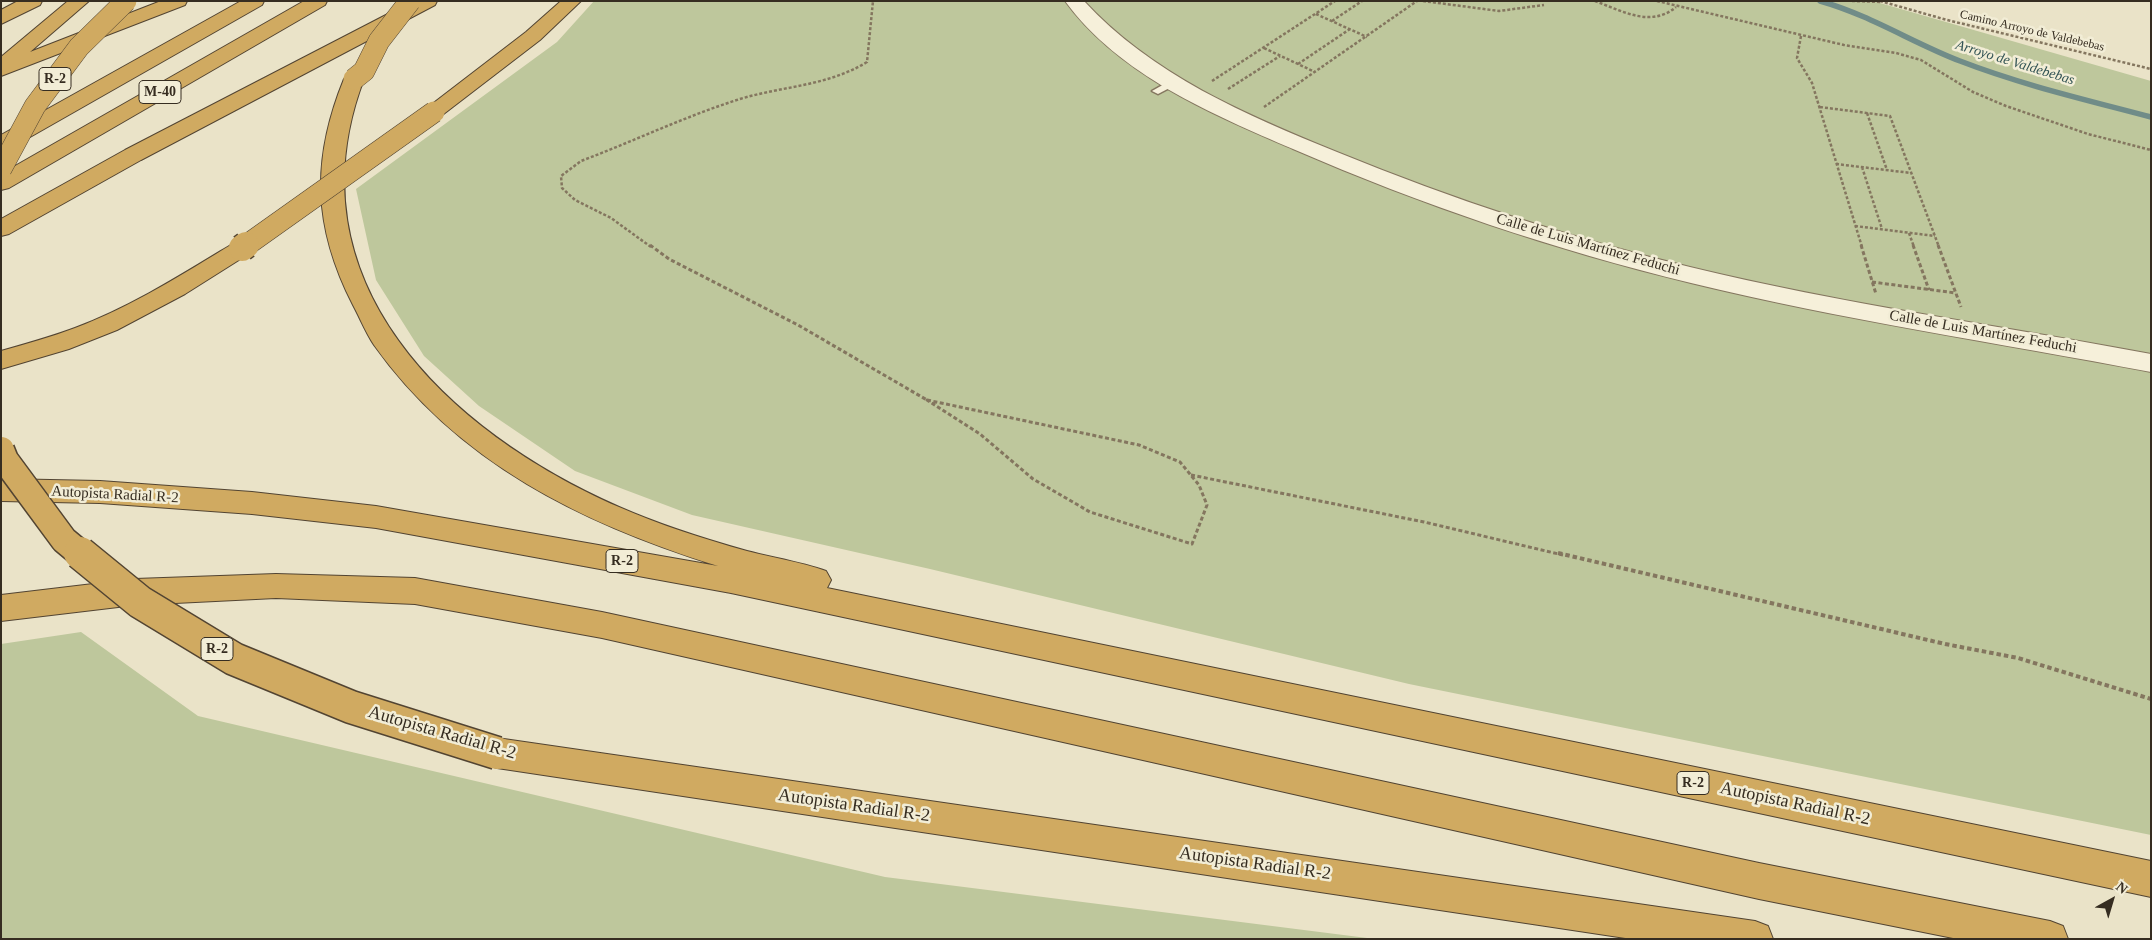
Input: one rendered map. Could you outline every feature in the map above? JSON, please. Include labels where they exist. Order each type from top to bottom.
[{"type":"highway","points":[[1,18],[33,1]]},
{"type":"highway","points":[[1,69],[50,24],[80,1]]},
{"type":"highway","name":"R-2","points":[[1,169],[35,106],[79,47],[126,1]]},
{"type":"highway","points":[[1,69],[178,1]]},
{"type":"highway","name":"M-40","points":[[1,144],[255,1]]},
{"type":"highway","name":"M-40","points":[[1,183],[318,1]]},
{"type":"highway","name":"Autopista Radial R-2","points":[[400,1],[367,46],[343,109],[335,144],[332,169],[332,204],[342,256],[360,304],[382,340],[422,389],[466,430],[517,466],[598,510],[651,533],[724,557],[806,578],[1204,665],[1235,685]]},
{"type":"highway","points":[[354,79],[364,71],[379,41],[410,1]]},
{"type":"highway","points":[[1,229],[133,155],[428,1]]},
{"type":"highway","points":[[1,360],[61,343],[138,309],[242,248],[434,112],[532,36],[572,1]]},
{"type":"highway","name":"Autopista Radial R-2","points":[[1,450],[5,460],[64,540],[140,602],[234,659],[351,707],[497,753],[1755,939]]},
{"type":"highway","name":"Autopista Radial R-2","points":[[1,490],[100,492],[242,502],[376,517],[731,581],[1235,685],[2151,879]]},
{"type":"highway","points":[[1,608],[46,601],[135,592],[276,586],[415,591],[602,625],[1759,881],[2050,939]]},
{"type":"street","name":"Calle de Luis Martínez Feduchi","points":[[1074,1],[1120,46],[1184,91],[1365,173],[1478,214],[1555,238],[1706,279],[1882,314],[1969,328],[2151,363]]},
{"type":"path","points":[[874,1],[867,62],[849,73],[741,99],[581,161],[561,176],[562,188],[575,200],[611,218],[668,259],[798,325],[927,400],[980,434],[1034,479],[1090,512],[1192,544],[1207,505],[1199,486],[1180,462],[1139,445],[927,400]]},
{"type":"path","points":[[1184,91],[1264,48],[1335,1]]},
{"type":"path","points":[[1332,21],[1362,1]]},
{"type":"path","points":[[1246,120],[1417,1]]},
{"type":"path","points":[[1424,1],[1499,11],[1544,5]]},
{"type":"path","points":[[1595,1],[1648,19],[1669,15],[1676,7]]},
{"type":"path","points":[[1657,1],[1802,36],[1896,53],[1921,60],[1952,80],[2006,106],[2088,134],[2151,150]]},
{"type":"path","name":"Camino Arroyo de Valdebebas","points":[[1852,1],[1881,2],[1947,20],[2151,69]]},
{"type":"path","points":[[1316,14],[1367,37]]},
{"type":"path","points":[[1298,64],[1350,29]]},
{"type":"path","points":[[1802,36],[1797,58],[1812,83],[1820,107],[1882,314]]},
{"type":"path","points":[[1264,48],[1315,72]]},
{"type":"path","points":[[1184,91],[1280,56]]},
{"type":"path","points":[[1820,107],[1890,116],[1969,328]]},
{"type":"path","points":[[1867,113],[1887,170]]},
{"type":"path","points":[[1836,164],[1911,173]]},
{"type":"path","points":[[1862,167],[1882,229]]},
{"type":"path","points":[[1855,226],[1935,236]]},
{"type":"path","points":[[1909,233],[1929,290]]},
{"type":"path","points":[[1872,282],[1956,293]]},
{"type":"path","points":[[1191,475],[1424,522],[1945,644],[2018,658],[2151,700]]},
{"type":"green space","points":[[594,1],[1873,1],[2151,81],[2151,835],[1409,684],[930,569],[692,515],[575,471],[479,406],[424,356],[376,280],[356,189],[557,42]]},
{"type":"green space","points":[[81,632],[198,716],[885,877],[1375,939],[1,939],[1,644]]},
{"type":"waterway","name":"Arroyo de Valdebebas","points":[[1820,1],[1874,21],[1943,54],[1983,70],[2055,92],[2151,117]]}]
